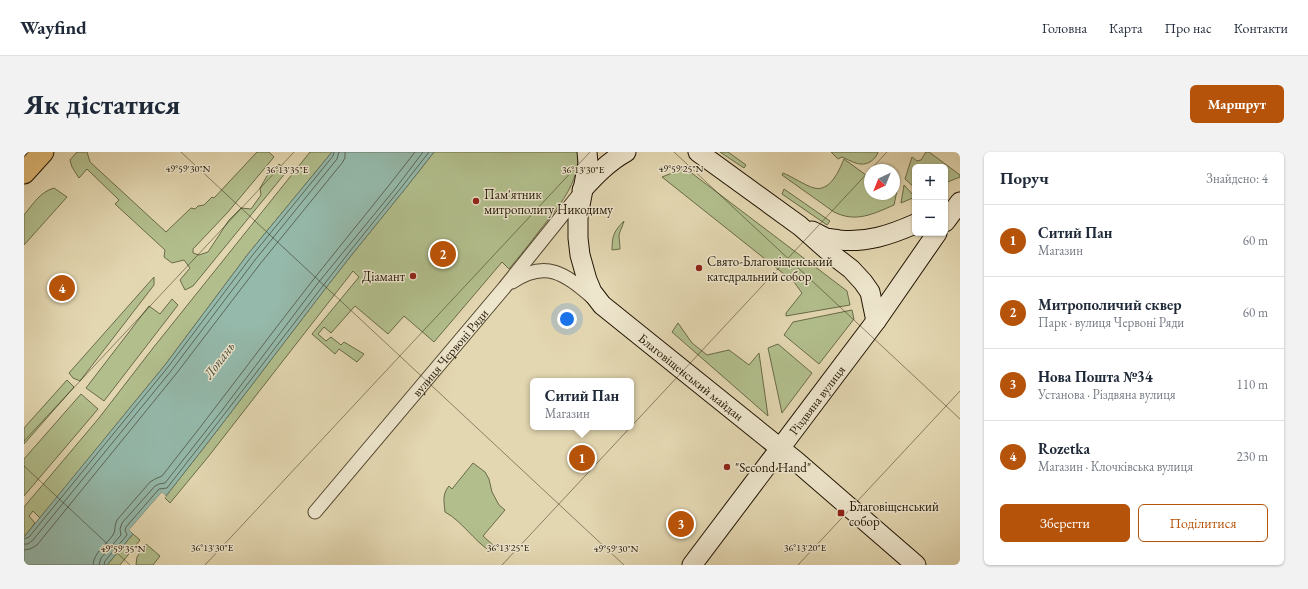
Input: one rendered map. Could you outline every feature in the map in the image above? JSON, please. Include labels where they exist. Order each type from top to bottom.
[{"type":"main road","points":[[24,173],[43,152]]},
{"type":"street","name":"Благовіщенський майдан","points":[[588,152],[588,163],[578,216],[578,238],[580,255],[587,280],[592,292],[602,304]]},
{"type":"street","points":[[582,190],[601,170],[617,157],[626,152]]},
{"type":"street","points":[[698,152],[800,226],[863,282],[870,292],[876,321]]},
{"type":"street","name":"вулиця Червоні Ряди","points":[[315,512],[504,288],[582,190]]},
{"type":"street","points":[[948,204],[960,196]]},
{"type":"street","points":[[948,218],[960,202]]},
{"type":"street","points":[[800,226],[827,238],[865,241],[912,225]]},
{"type":"street","name":"Різдвяна вулиця","points":[[692,565],[876,321],[935,236]]},
{"type":"street","name":"Благовіщенський майдан","points":[[504,288],[527,274],[546,270],[564,276],[572,281],[780,448],[916,565]]},
{"type":"green space","points":[[77,152],[87,152],[90,162],[166,232],[191,208],[195,209],[198,206],[204,205],[212,197],[214,198],[257,152],[269,152],[274,157],[228,212],[193,249],[193,253],[199,255],[208,252],[229,220],[241,208],[251,209],[261,195],[260,188],[267,176],[279,164],[287,171],[193,286],[185,290],[180,280],[190,268],[184,260],[172,263],[164,257],[165,250],[115,204],[119,200],[87,169],[79,178],[72,167],[70,160]]},
{"type":"green space","points":[[310,152],[332,152],[248,254],[165,365],[40,518],[33,511],[29,516],[35,523],[24,537],[24,507],[99,418]]},
{"type":"green space","points":[[434,152],[578,152],[578,163],[572,184],[566,194],[554,212],[509,269],[502,262],[434,342],[404,316],[388,334],[355,306],[331,333],[324,327],[318,334],[326,341],[331,337],[341,345],[344,342],[364,354],[357,362],[339,349],[335,354],[312,334],[359,277],[353,271],[208,457],[170,503],[165,498],[166,496],[338,272]]},
{"type":"green space","points":[[720,152],[728,152],[746,165],[744,168]]},
{"type":"green space","points":[[831,152],[878,152],[871,161],[866,164],[859,164],[842,157],[838,159]]},
{"type":"green space","points":[[926,152],[929,152],[945,164],[912,164],[912,185],[905,179],[912,157],[917,161],[921,160]]},
{"type":"green space","points":[[844,159],[864,174],[864,200],[895,200],[894,205],[864,216],[850,217],[842,215],[834,212],[782,175],[783,173],[811,187],[820,188],[825,187],[833,180]]},
{"type":"green space","points":[[948,166],[960,175],[960,177],[948,182]]},
{"type":"green space","points":[[685,168],[847,291],[850,305],[786,316],[786,313],[802,293],[794,282],[662,177]]},
{"type":"green space","points":[[904,185],[912,194],[912,198],[901,203]]},
{"type":"green space","points":[[54,188],[67,197],[24,245],[24,215],[41,195]]},
{"type":"green space","points":[[784,189],[830,221],[827,225],[782,194]]},
{"type":"green space","points":[[624,221],[619,235],[620,249],[612,250],[614,234]]},
{"type":"green space","points":[[154,277],[154,285],[80,381],[73,378],[69,373]]},
{"type":"green space","points":[[172,299],[178,305],[104,401],[86,388],[149,306],[160,314]]},
{"type":"green space","points":[[852,310],[854,319],[819,364],[784,335],[793,322]]},
{"type":"green space","points":[[678,323],[692,343],[707,355],[729,350],[749,365],[759,353],[768,416],[672,332]]},
{"type":"green space","points":[[778,344],[812,373],[782,413],[768,348]]},
{"type":"green space","points":[[67,380],[74,387],[24,444],[24,428]]},
{"type":"green space","points":[[81,394],[98,409],[24,496],[24,459]]},
{"type":"green space","points":[[473,463],[485,472],[489,479],[492,492],[499,505],[505,510],[483,536],[494,546],[490,551],[445,512],[445,492],[449,486],[452,489]]},
{"type":"green space","points":[[133,534],[140,540],[120,565],[107,565]]},
{"type":"green space","points":[[146,544],[160,556],[153,565],[136,565],[137,557]]},
{"type":"water","name":"Лопань","points":[[332,152],[434,152],[338,272],[166,496],[162,492],[129,530],[133,534],[107,565],[24,565],[24,537],[165,365],[248,254]]},
{"type":"pier","points":[[162,492],[166,496],[165,498],[162,495],[131,530],[135,533],[135,535],[129,530]]},
{"type":"place","name":"Пам'ятник митрополиту Никодиму","points":[[476,201]]},
{"type":"place","name":"Митрополичий сквер","points":[[443,254]]},
{"type":"place","name":"Свято-Благовіщенський катедральний собор","points":[[699,268]]},
{"type":"place","name":"Діамант","points":[[413,276]]},
{"type":"place","name":"Rozetka","points":[[62,288]]},
{"type":"place","name":"Ситий Пан","points":[[582,458]]},
{"type":"place","name":"\"Second Hand\"","points":[[727,467]]},
{"type":"place","name":"Благовіщенський собор","points":[[841,513]]},
{"type":"place","name":"Нова Пошта №34","points":[[681,524]]}]
